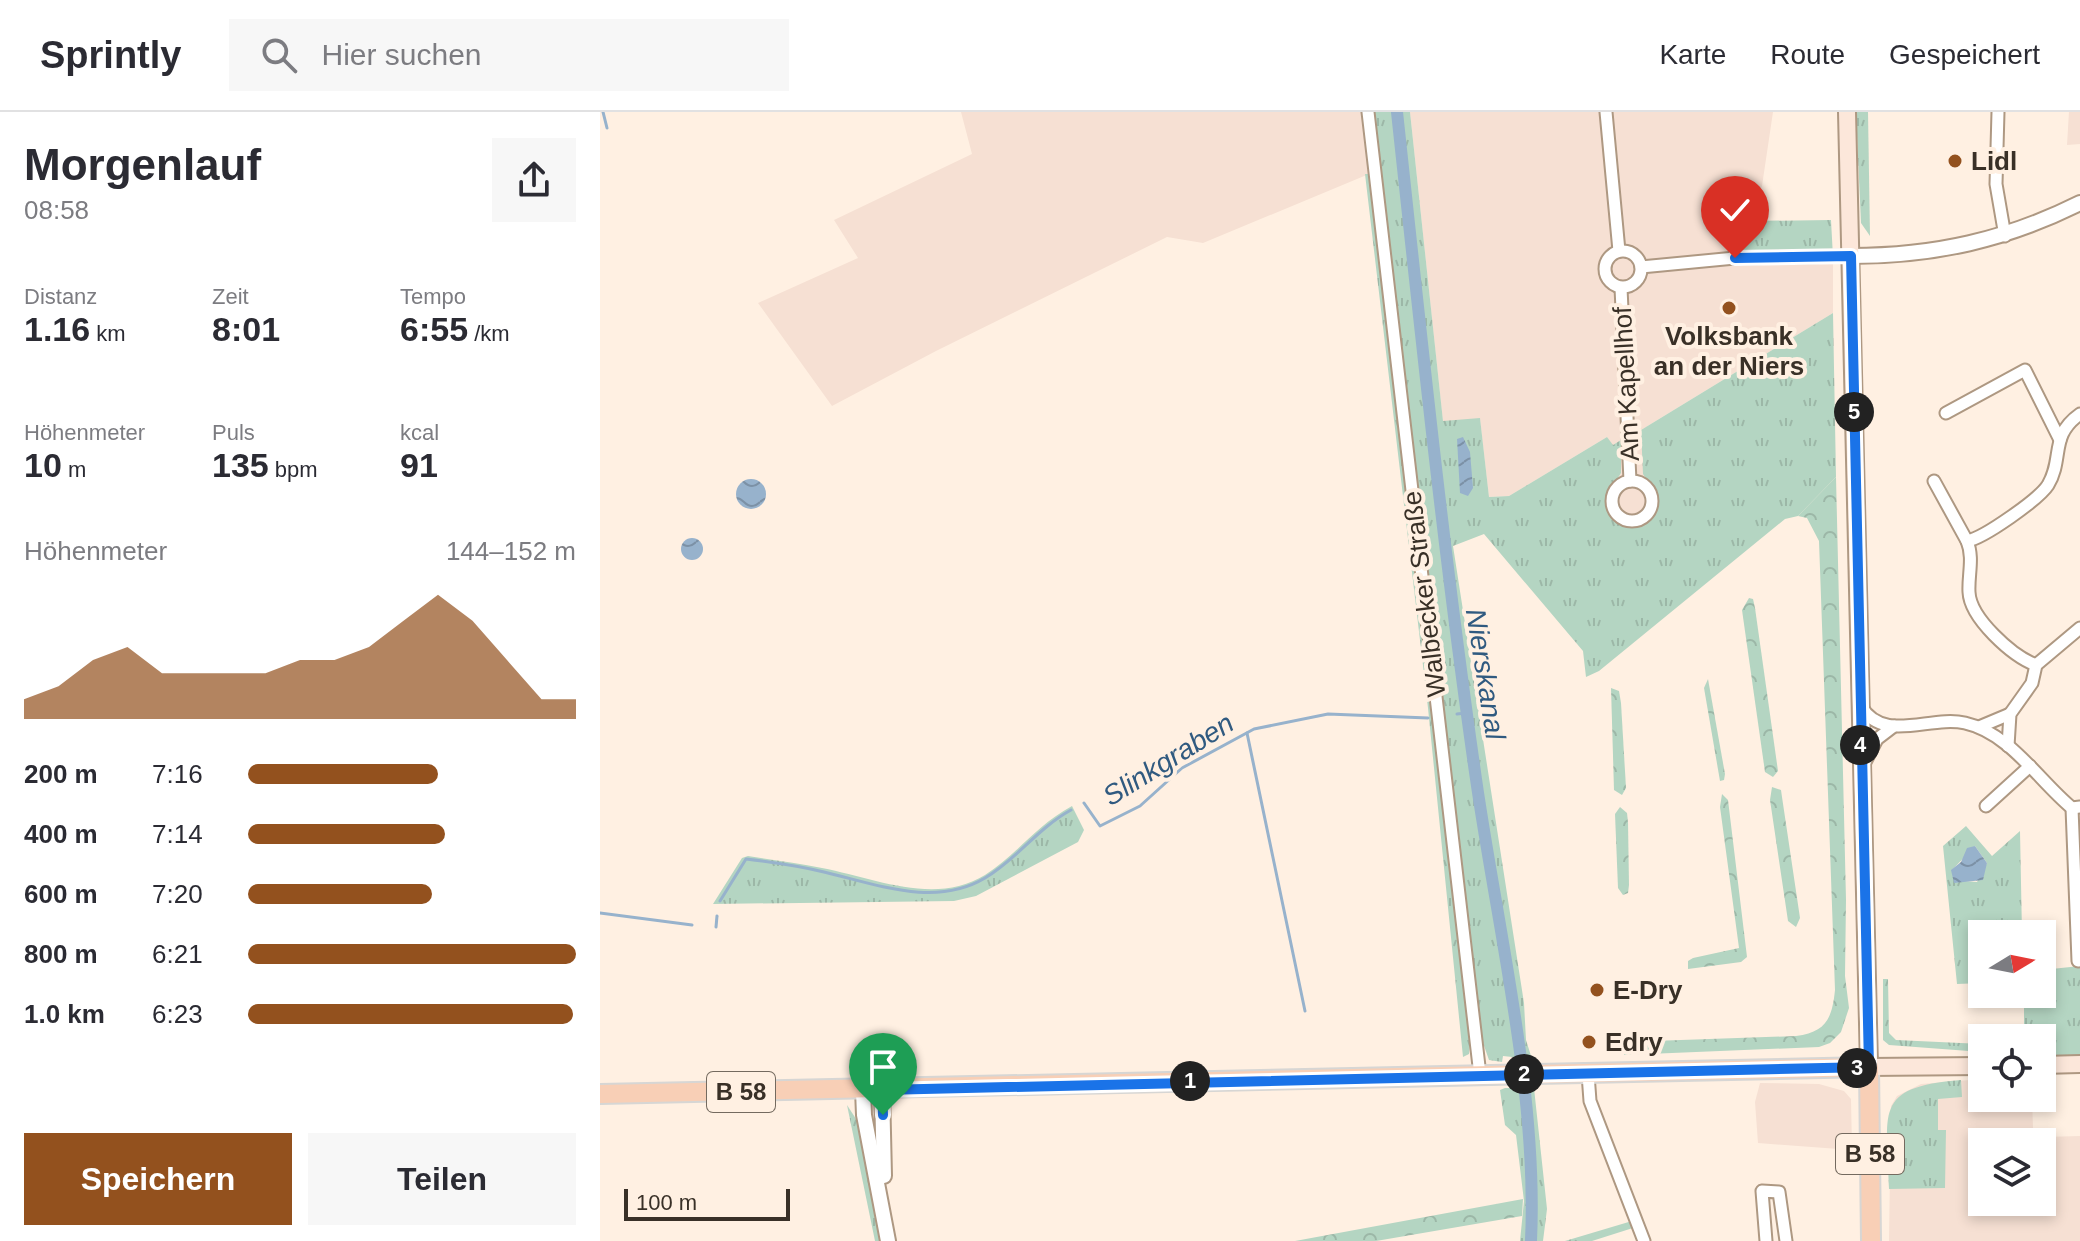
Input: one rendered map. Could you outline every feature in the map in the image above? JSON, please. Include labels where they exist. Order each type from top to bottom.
[{"type":"main road","points":[[1847,112],[1869,1067],[1968,1066]]},
{"type":"main road","points":[[2056,1065],[2080,1064]]},
{"type":"main road","name":"B 58","points":[[600,1094],[1869,1067],[1871,1241]]},
{"type":"street","name":"Walbecker Straße","points":[[1368,112],[1480,1075]]},
{"type":"street","name":"Am Kapellhof","points":[[1606,112],[1619,251],[1608,258],[1604,270],[1609,282],[1621,288]]},
{"type":"street","points":[[1998,112],[1996,184],[2005,236]]},
{"type":"street","points":[[1619,251],[1634,254],[1641,267],[1735,258],[1936,251],[2005,236],[2080,203]]},
{"type":"street","name":"Am Kapellhof","points":[[1621,288],[1638,280],[1641,267]]},
{"type":"street","name":"Am Kapellhof","points":[[1621,288],[1630,481]]},
{"type":"street","points":[[1946,413],[2025,370],[2060,440]]},
{"type":"street","points":[[1967,541],[1983,538],[2048,485],[2064,426],[2080,414]]},
{"type":"street","points":[[1934,481],[1972,552],[1971,606],[1998,641],[2021,659],[2036,665]]},
{"type":"street","points":[[2008,746],[2010,714],[2032,683],[2036,665],[2080,628]]},
{"type":"street","points":[[1859,703],[1871,719],[1894,726],[1948,721],[1979,727],[2008,746],[2076,808],[2078,961]]},
{"type":"street","points":[[1979,727],[2010,714]]},
{"type":"street","points":[[1861,770],[1874,744],[1894,726]]},
{"type":"street","points":[[1986,806],[2030,766]]},
{"type":"street","points":[[1588,1074],[1590,1101],[1644,1241]]},
{"type":"street","points":[[873,1090],[864,1115],[885,1212],[888,1241]]},
{"type":"street","points":[[1766,1241],[1762,1191],[1779,1192],[1786,1241]]},
{"type":"shaded area","points":[[961,112],[1362,112],[1369,174],[1203,243],[1167,237],[832,406],[758,303],[858,258],[834,220],[972,154]]},
{"type":"shaded area","points":[[1410,112],[1773,112],[1762,186],[1735,248],[1724,258],[1833,257],[1833,313],[1641,430],[1645,478],[1659,499],[1656,513],[1645,524],[1624,525],[1609,510],[1608,494],[1621,473],[1607,437],[1509,496],[1489,497],[1480,419],[1443,422]]},
{"type":"shaded area","points":[[2069,112],[2080,112],[2080,144],[2067,145]]},
{"type":"shaded area","points":[[1968,1080],[1968,1112],[2032,1112],[2033,1128],[1968,1128],[1968,1216],[2056,1216],[2056,1137],[2080,1136],[2080,1241],[1889,1241],[1891,1106],[1897,1096],[1921,1084]]},
{"type":"shaded area","points":[[1760,1083],[1819,1084],[1844,1091],[1851,1099],[1852,1150],[1758,1143],[1755,1102]]},
{"type":"green space","points":[[1374,112],[1410,112],[1443,421],[1480,418],[1489,497],[1509,496],[1607,437],[1613,445],[1621,440],[1621,473],[1608,494],[1609,510],[1624,525],[1645,524],[1656,513],[1659,499],[1643,474],[1641,430],[1833,313],[1836,477],[1798,516],[1785,519],[1599,671],[1586,677],[1583,651],[1484,534],[1453,546],[1524,1003],[1526,1040],[1532,1059],[1503,1056],[1502,1062],[1489,1060],[1482,1040]]},
{"type":"green space","points":[[1856,112],[1868,112],[1870,236],[1861,223]]},
{"type":"green space","points":[[1365,174],[1369,174],[1470,1043],[1469,1054],[1463,1057],[1428,708]]},
{"type":"green space","points":[[1831,220],[1833,257],[1723,259],[1735,248],[1747,221]]},
{"type":"green space","points":[[1836,477],[1845,976],[1849,1008],[1841,1032],[1830,1043],[1819,1047],[1624,1055],[1624,1042],[1806,1034],[1821,1027],[1832,1009],[1835,990],[1819,541],[1807,518],[1798,516]]},
{"type":"green space","points":[[1749,598],[1753,599],[1755,608],[1778,771],[1773,777],[1765,772],[1742,610]]},
{"type":"green space","points":[[1708,679],[1725,774],[1724,780],[1720,781],[1704,688]]},
{"type":"green space","points":[[1611,688],[1619,691],[1621,703],[1626,788],[1622,795],[1614,790]]},
{"type":"green space","points":[[1772,787],[1781,790],[1800,918],[1796,927],[1788,921],[1770,800]]},
{"type":"green space","points":[[1722,794],[1728,800],[1747,957],[1741,962],[1688,969],[1688,961],[1693,958],[1739,948],[1720,807]]},
{"type":"green space","points":[[1072,806],[1084,830],[1078,842],[976,896],[954,901],[713,904],[742,858],[748,856],[822,868],[904,887],[946,888],[966,884],[996,867],[1047,822]]},
{"type":"green space","points":[[1620,807],[1627,813],[1628,822],[1629,885],[1628,893],[1623,895],[1618,888],[1615,814]]},
{"type":"green space","points":[[1966,826],[1992,856],[2020,831],[2022,920],[1968,920],[1968,984],[1957,984],[1943,846]],"holes":[[[1975,846],[1987,863],[1977,882],[1964,881],[1952,870]]]},
{"type":"green space","points":[[2080,966],[2080,1058],[2056,1055],[2056,1024],[2024,1024],[2024,1008],[2056,1008],[2056,969]]},
{"type":"green space","points":[[1883,979],[1888,979],[1889,1033],[1896,1040],[1968,1043],[1968,1051],[1889,1045],[1883,1040]]},
{"type":"green space","points":[[1961,1080],[1962,1097],[1938,1099],[1938,1130],[1946,1130],[1945,1188],[1889,1189],[1888,1123],[1891,1109],[1898,1098],[1912,1089]]},
{"type":"green space","points":[[1534,1088],[1547,1209],[1543,1241],[1520,1241],[1524,1201],[1516,1135],[1505,1125],[1500,1090]]},
{"type":"green space","points":[[847,1105],[858,1122],[881,1241],[875,1241]]},
{"type":"green space","points":[[1523,1199],[1522,1216],[1376,1241],[1295,1241]]},
{"type":"green space","points":[[1632,1221],[1636,1227],[1592,1241],[1565,1241]]},
{"type":"water","points":[[1463,437],[1470,452],[1473,488],[1468,496],[1460,493],[1457,439]]},
{"type":"water","points":[[751,479],[761,484],[766,494],[761,504],[751,509],[741,504],[736,494],[741,484]]},
{"type":"water","points":[[692,538],[703,549],[692,560],[681,549]]},
{"type":"water","points":[[1975,846],[1987,863],[1983,880],[1954,883],[1951,870],[1961,862],[1967,848]]},
{"type":"waterway","points":[[603,112],[607,128]]},
{"type":"waterway","name":"Nierskanal","points":[[1397,112],[1464,696],[1522,1069],[1532,1185],[1531,1241]]},
{"type":"waterway","points":[[1457,714],[1466,713]]},
{"type":"waterway","name":"Slinkgraben","points":[[1084,803],[1100,826],[1140,806],[1182,768],[1254,729],[1328,714],[1428,718]]},
{"type":"waterway","points":[[1247,733],[1305,1011]]},
{"type":"waterway","points":[[720,901],[746,859],[805,868],[905,891],[946,891],[966,887],[997,870],[1071,810]]},
{"type":"waterway","points":[[600,913],[692,925]]},
{"type":"waterway","points":[[716,927],[717,916]]},
{"type":"place","name":"Lidl","points":[[1955,161]]},
{"type":"place","name":"Volksbank an der Niers","points":[[1729,308]]},
{"type":"place","name":"E-Dry","points":[[1597,990]]},
{"type":"place","name":"Edry","points":[[1589,1042]]},
{"type":"route","points":[[883,1115],[882,1090],[1869,1067],[1851,256],[1735,258]]}]
